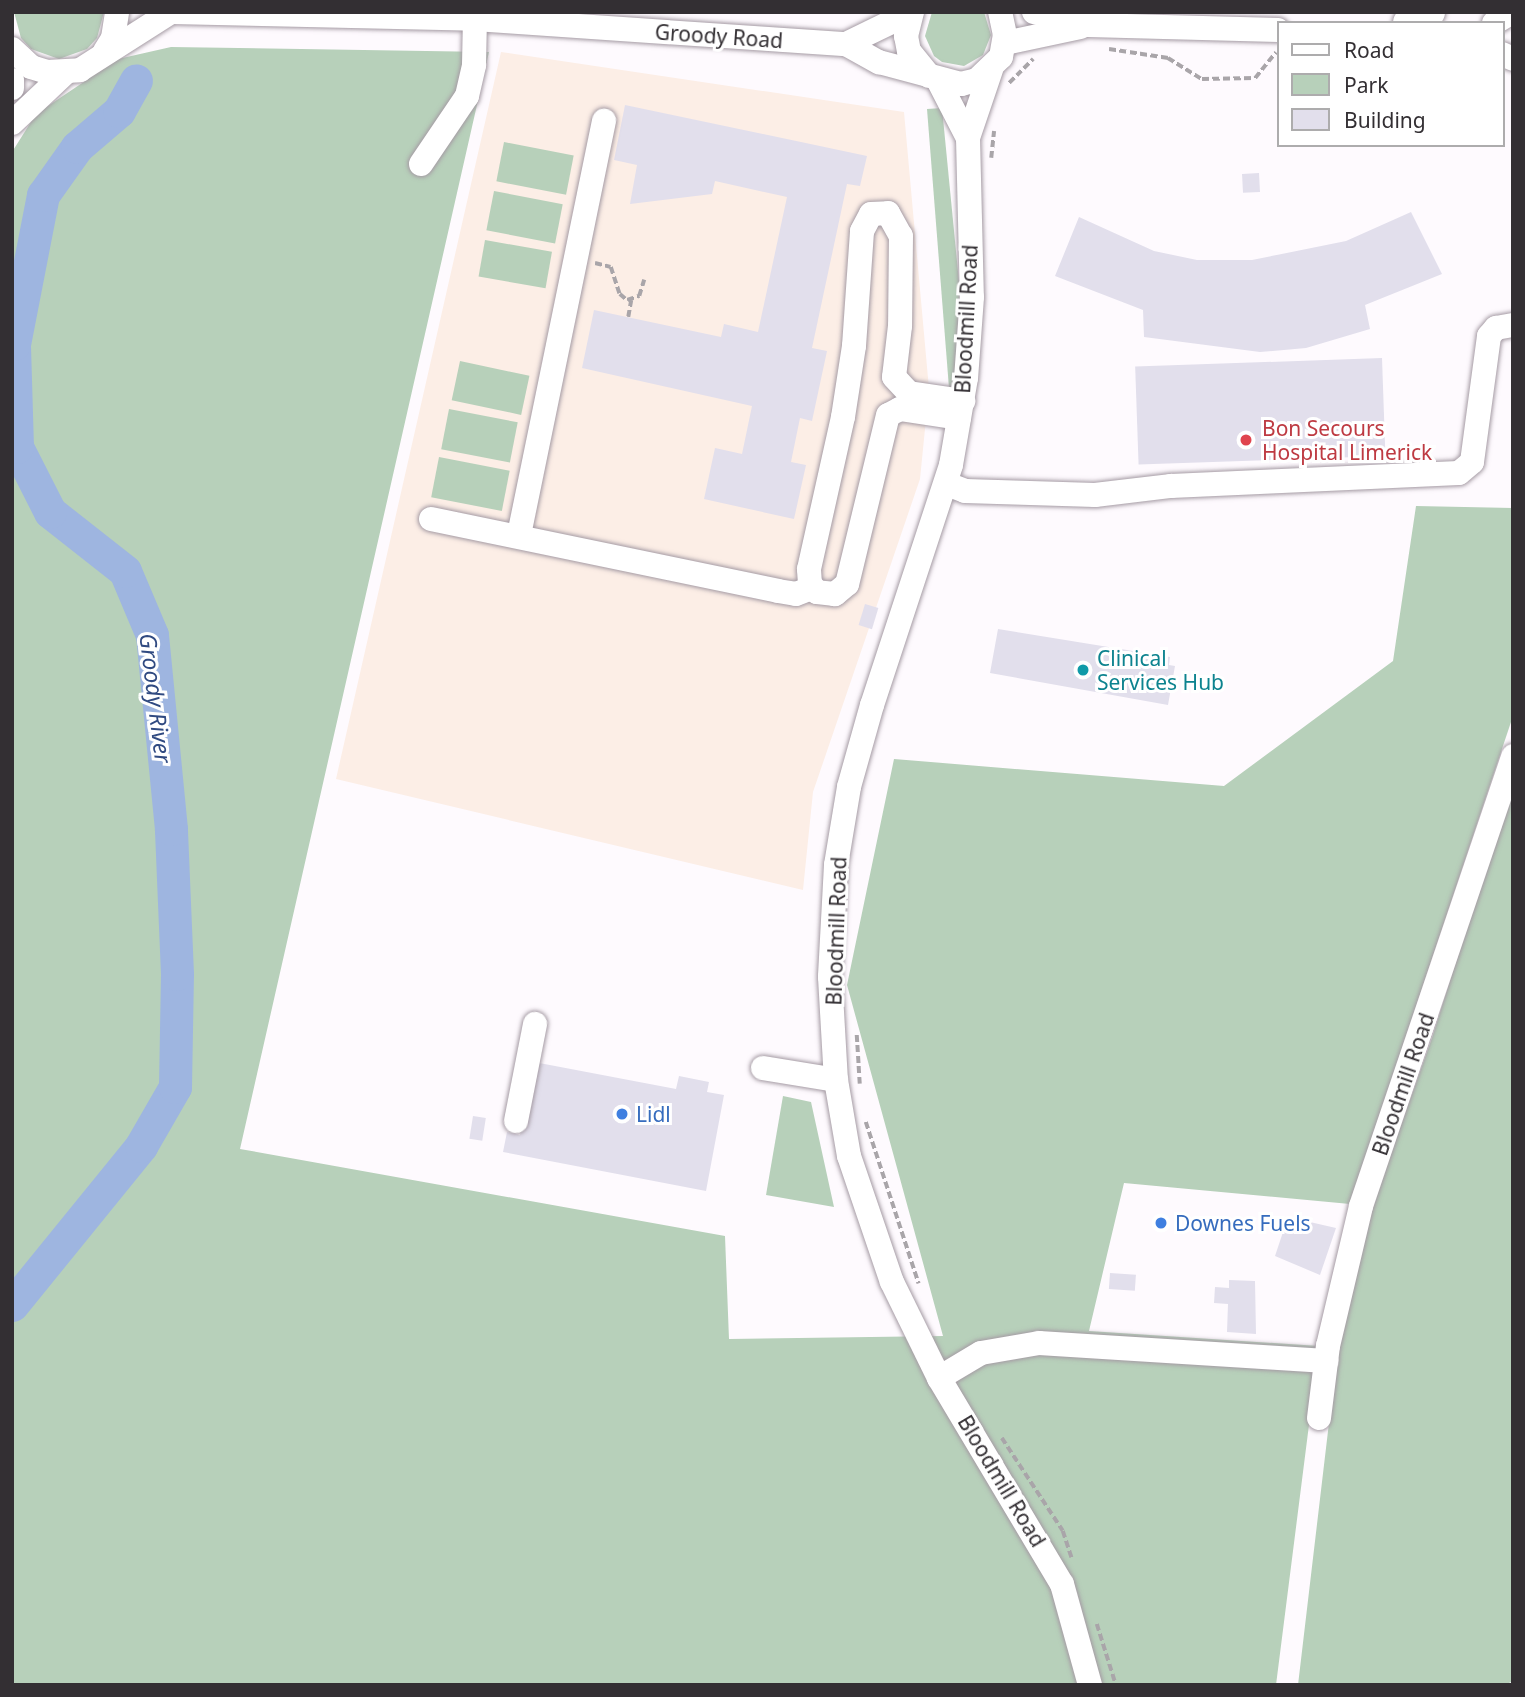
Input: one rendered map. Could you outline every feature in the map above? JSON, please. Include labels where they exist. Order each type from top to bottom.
[{"type":"main road","points":[[1413,21],[1429,12]]},
{"type":"street","points":[[105,51],[113,38],[117,12]]},
{"type":"street","points":[[12,122],[65,73],[87,66],[105,51],[171,12]]},
{"type":"street","name":"Groody Road","points":[[171,12],[475,19],[846,44]]},
{"type":"street","points":[[846,44],[912,12]]},
{"type":"street","points":[[912,12],[906,36],[909,51],[933,78],[968,138]]},
{"type":"street","points":[[968,138],[991,70],[1005,43],[1000,12]]},
{"type":"street","points":[[1034,12],[1088,25],[1276,41]]},
{"type":"street","points":[[421,164],[467,96],[474,65],[475,19]]},
{"type":"street","points":[[1005,43],[1088,25]]},
{"type":"street","points":[[846,44],[879,62],[961,84],[991,70]]},
{"type":"street","points":[[12,49],[31,66],[65,73]]},
{"type":"street","points":[[12,80],[12,88]]},
{"type":"street","points":[[520,535],[604,121]]},
{"type":"street","name":"Bloodmill Road","points":[[968,138],[972,297],[961,410],[947,484],[849,787],[836,865],[830,977],[836,1080],[849,1156],[878,1245],[939,1378],[1062,1584],[1090,1685]]},
{"type":"street","points":[[812,587],[809,569],[854,346],[862,230],[871,214],[888,213],[901,236],[900,326],[894,377],[909,393],[961,410]]},
{"type":"street","points":[[947,484],[965,491],[1094,495],[1171,486],[1459,473],[1472,462],[1489,336],[1496,328],[1513,325]]},
{"type":"street","points":[[812,587],[828,596],[847,584],[888,415],[900,409],[961,410]]},
{"type":"street","points":[[431,519],[520,535],[778,592],[796,594],[812,587]]},
{"type":"street","name":"Bloodmill Road","points":[[1319,1418],[1326,1361],[1361,1206],[1513,756]]},
{"type":"street","points":[[516,1121],[535,1024]]},
{"type":"street","points":[[763,1068],[836,1080]]},
{"type":"street","points":[[939,1378],[981,1353],[1039,1343],[1326,1361]]},
{"type":"path","points":[[789,12],[840,12]]},
{"type":"path","points":[[1290,12],[1379,12]]},
{"type":"path","points":[[1123,50],[1168,58],[1202,79],[1255,78],[1276,43]]},
{"type":"path","points":[[991,172],[996,118]]},
{"type":"path","points":[[579,242],[586,244],[589,263],[611,267],[620,294],[631,300]]},
{"type":"path","points":[[628,317],[631,300],[642,292],[644,280]]},
{"type":"path","points":[[856,1027],[860,1094]]},
{"type":"path","points":[[865,1120],[923,1298]]},
{"type":"path","points":[[994,1426],[1063,1531],[1077,1570]]},
{"type":"path","points":[[1096,1621],[1116,1685]]},
{"type":"shaded area","points":[[501,52],[904,112],[929,389],[920,479],[813,792],[803,890],[336,779]]},
{"type":"green space","points":[[14,12],[104,12],[97,38],[87,49],[59,59],[31,49],[21,38]]},
{"type":"green space","points":[[932,12],[984,12],[991,35],[983,55],[964,66],[942,62],[934,56],[925,36]]},
{"type":"green space","points":[[171,47],[489,52],[240,1149],[725,1236],[729,1339],[943,1336],[847,985],[894,759],[1224,786],[1393,661],[1416,506],[1513,508],[1513,716],[1350,1204],[1124,1183],[1089,1331],[1319,1346],[1276,1685],[12,1685],[12,152],[36,114],[118,59]]},
{"type":"green space","points":[[942,108],[960,292],[954,385],[949,388],[927,109]]},
{"type":"green space","points":[[504,142],[574,156],[566,195],[496,181]]},
{"type":"green space","points":[[494,191],[563,204],[555,244],[486,230]]},
{"type":"green space","points":[[485,240],[552,252],[546,288],[479,276]]},
{"type":"green space","points":[[460,361],[529,376],[521,415],[452,400]]},
{"type":"green space","points":[[449,409],[518,422],[510,463],[441,449]]},
{"type":"green space","points":[[439,457],[510,471],[502,511],[431,497]]},
{"type":"green space","points":[[1513,781],[1513,1681],[1505,1685],[1298,1685],[1337,1355],[1371,1210],[1432,1038]]},
{"type":"green space","points":[[783,1096],[811,1102],[834,1207],[766,1195]]},
{"type":"building","points":[[625,105],[867,156],[860,186],[847,184],[812,348],[827,351],[812,421],[800,418],[791,462],[806,465],[794,519],[704,499],[715,448],[742,454],[752,406],[582,368],[594,310],[721,337],[724,324],[758,332],[787,197],[715,181],[712,194],[630,204],[637,165],[614,160]]},
{"type":"building","points":[[1259,173],[1260,192],[1243,193],[1242,174]]},
{"type":"building","points":[[1411,212],[1442,274],[1365,305],[1370,329],[1306,348],[1260,352],[1144,337],[1143,310],[1055,276],[1079,217],[1154,251],[1197,260],[1252,260],[1346,241]]},
{"type":"building","name":"Bon Secours Hospital Limerick","points":[[1382,358],[1385,456],[1139,465],[1135,367]]},
{"type":"building","points":[[865,604],[878,608],[872,629],[859,625]]},
{"type":"building","name":"Clinical Services Hub","points":[[998,629],[1170,657],[1169,665],[1175,666],[1168,705],[990,673]]},
{"type":"building","name":"Lidl","points":[[534,1062],[676,1089],[679,1076],[709,1082],[707,1092],[724,1095],[706,1191],[503,1152],[507,1132],[520,1135]]},
{"type":"building","points":[[473,1116],[486,1118],[482,1141],[469,1139]]},
{"type":"building","points":[[1288,1217],[1336,1228],[1320,1275],[1275,1256]]},
{"type":"building","points":[[1110,1273],[1136,1275],[1135,1291],[1109,1289]]},
{"type":"building","points":[[1229,1280],[1255,1281],[1256,1334],[1227,1332],[1228,1304],[1214,1303],[1215,1287],[1229,1288]]},
{"type":"waterway","name":"Groody River","points":[[12,1305],[141,1146],[175,1087],[177,974],[171,829],[152,635],[125,571],[50,512],[17,447],[14,344],[43,195],[77,147],[119,111],[136,80]]},
{"type":"place","name":"Bon Secours Hospital Limerick","points":[[1246,440]]},
{"type":"place","name":"Clinical Services Hub","points":[[1083,670]]},
{"type":"place","name":"Lidl","points":[[622,1114]]},
{"type":"place","name":"Downes Fuels","points":[[1161,1223]]}]
